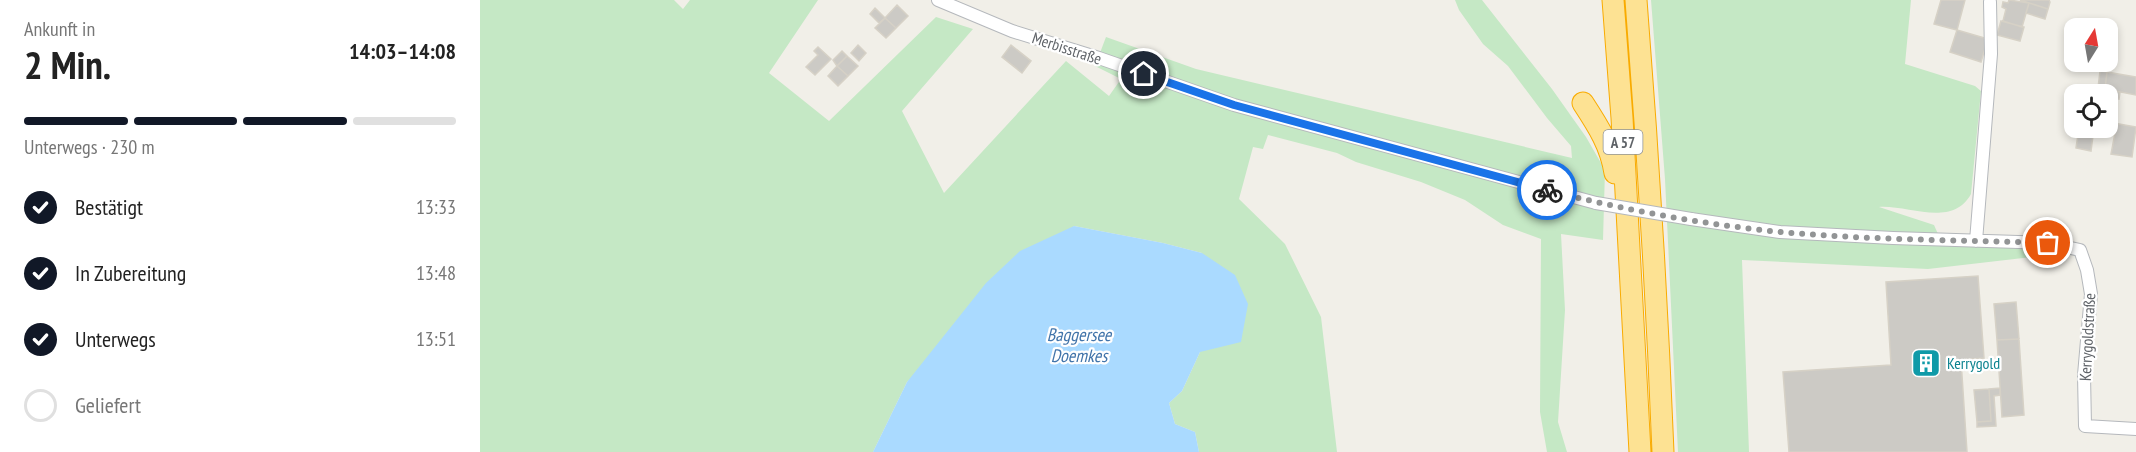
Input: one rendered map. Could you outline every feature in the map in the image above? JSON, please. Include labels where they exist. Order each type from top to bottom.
[{"type":"highway","name":"A 57","points":[[1612,0],[1622,118],[1629,283],[1640,452]]},
{"type":"highway","name":"A 57","points":[[1636,0],[1647,136],[1663,452]]},
{"type":"highway","points":[[1583,103],[1604,136],[1613,158],[1629,283]]},
{"type":"street","name":"Merbisstraße","points":[[938,0],[1012,31],[1085,53],[1234,105],[1596,203],[1780,232],[2048,243],[2079,250]]},
{"type":"street","points":[[1976,241],[1991,54],[1990,2]]},
{"type":"street","name":"Kerrygoldstraße","points":[[2079,250],[2087,270],[2091,294],[2084,375],[2085,426],[2136,429]]},
{"type":"green space","points":[[480,0],[674,0],[683,9],[690,0],[818,0],[769,73],[829,121],[936,17],[973,29],[902,111],[944,193],[1066,61],[1109,96],[1121,79],[1095,66],[1106,37],[1196,69],[1572,158],[1571,146],[1508,66],[1483,44],[1459,10],[1455,0],[1482,0],[1552,89],[1586,137],[1605,170],[1603,240],[1561,234],[1565,310],[1558,422],[1567,452],[1547,452],[1540,412],[1541,239],[1503,225],[1465,200],[1421,182],[1356,162],[1337,153],[1268,135],[1263,149],[1253,147],[1239,199],[1285,244],[1321,317],[1337,452],[1199,452],[1195,432],[1175,424],[1169,403],[1182,391],[1200,352],[1202,253],[1074,226],[907,382],[873,452],[480,452]]},
{"type":"green space","points":[[1651,0],[1911,0],[1905,64],[1975,86],[1981,91],[1971,194],[1963,204],[1941,213],[1879,207],[1934,225],[1938,234],[2056,248],[2057,254],[1928,269],[1742,260],[1749,452],[1678,452],[1665,179]]},
{"type":"water","name":"Baggersee Doemkes","points":[[1074,226],[1202,253],[1235,275],[1248,304],[1241,342],[1200,352],[1182,391],[1169,403],[1175,424],[1195,432],[1199,452],[873,452],[907,382],[986,283],[1020,251]]},
{"type":"building","points":[[1941,0],[1965,0],[1957,30],[1934,24]]},
{"type":"building","points":[[2009,0],[2029,3],[2022,27],[2003,21],[2006,9],[2002,7],[2003,2],[2008,3]]},
{"type":"building","points":[[2020,0],[2049,0],[2050,2],[2048,9]]},
{"type":"building","points":[[2029,3],[2048,9],[2045,19],[2026,13]]},
{"type":"building","points":[[897,5],[908,16],[896,28],[885,18]]},
{"type":"building","points":[[875,8],[885,18],[879,23],[870,14]]},
{"type":"building","points":[[885,18],[896,28],[886,38],[875,28]]},
{"type":"building","points":[[2001,21],[2024,27],[2020,41],[1997,35]]},
{"type":"building","points":[[1957,30],[1988,39],[1981,62],[1950,52]]},
{"type":"building","points":[[858,45],[866,53],[859,61],[851,53]]},
{"type":"building","points":[[1011,45],[1031,61],[1022,73],[1002,57]]},
{"type":"building","points":[[818,47],[831,59],[815,75],[806,67],[818,55],[814,51]]},
{"type":"building","points":[[842,51],[847,56],[837,66],[833,60]]},
{"type":"building","points":[[847,56],[858,66],[848,76],[837,66]]},
{"type":"building","points":[[837,66],[848,76],[838,86],[828,76]]},
{"type":"building","points":[[2100,72],[2107,72],[2106,84],[2098,84]]},
{"type":"building","points":[[2107,72],[2136,77],[2136,95],[2118,92],[2118,84],[2106,84]]},
{"type":"building","points":[[2118,124],[2136,127],[2132,157],[2111,154],[2114,138],[2118,138]]},
{"type":"building","points":[[2078,138],[2093,138],[2091,151],[2076,148]]},
{"type":"building","name":"Kerrygold","points":[[1978,276],[1984,358],[1961,360],[1967,452],[1789,452],[1783,372],[1891,365],[1886,282]]},
{"type":"building","points":[[2016,302],[2019,339],[1997,340],[1994,304]]},
{"type":"building","points":[[2019,339],[2024,415],[2002,417],[1997,340]]},
{"type":"building","points":[[2000,388],[2000,395],[1994,396],[1996,426],[1977,427],[1977,422],[1991,421],[1989,389]]},
{"type":"building","points":[[1989,389],[1991,421],[1977,422],[1974,390]]},
{"type":"way so far","points":[[1547,190],[1596,203],[1780,232],[2048,243]]},
{"type":"place","name":"Kerrygold","points":[[1926,363]]},
{"type":"route","points":[[1144,74],[1234,105],[1547,190]]}]
